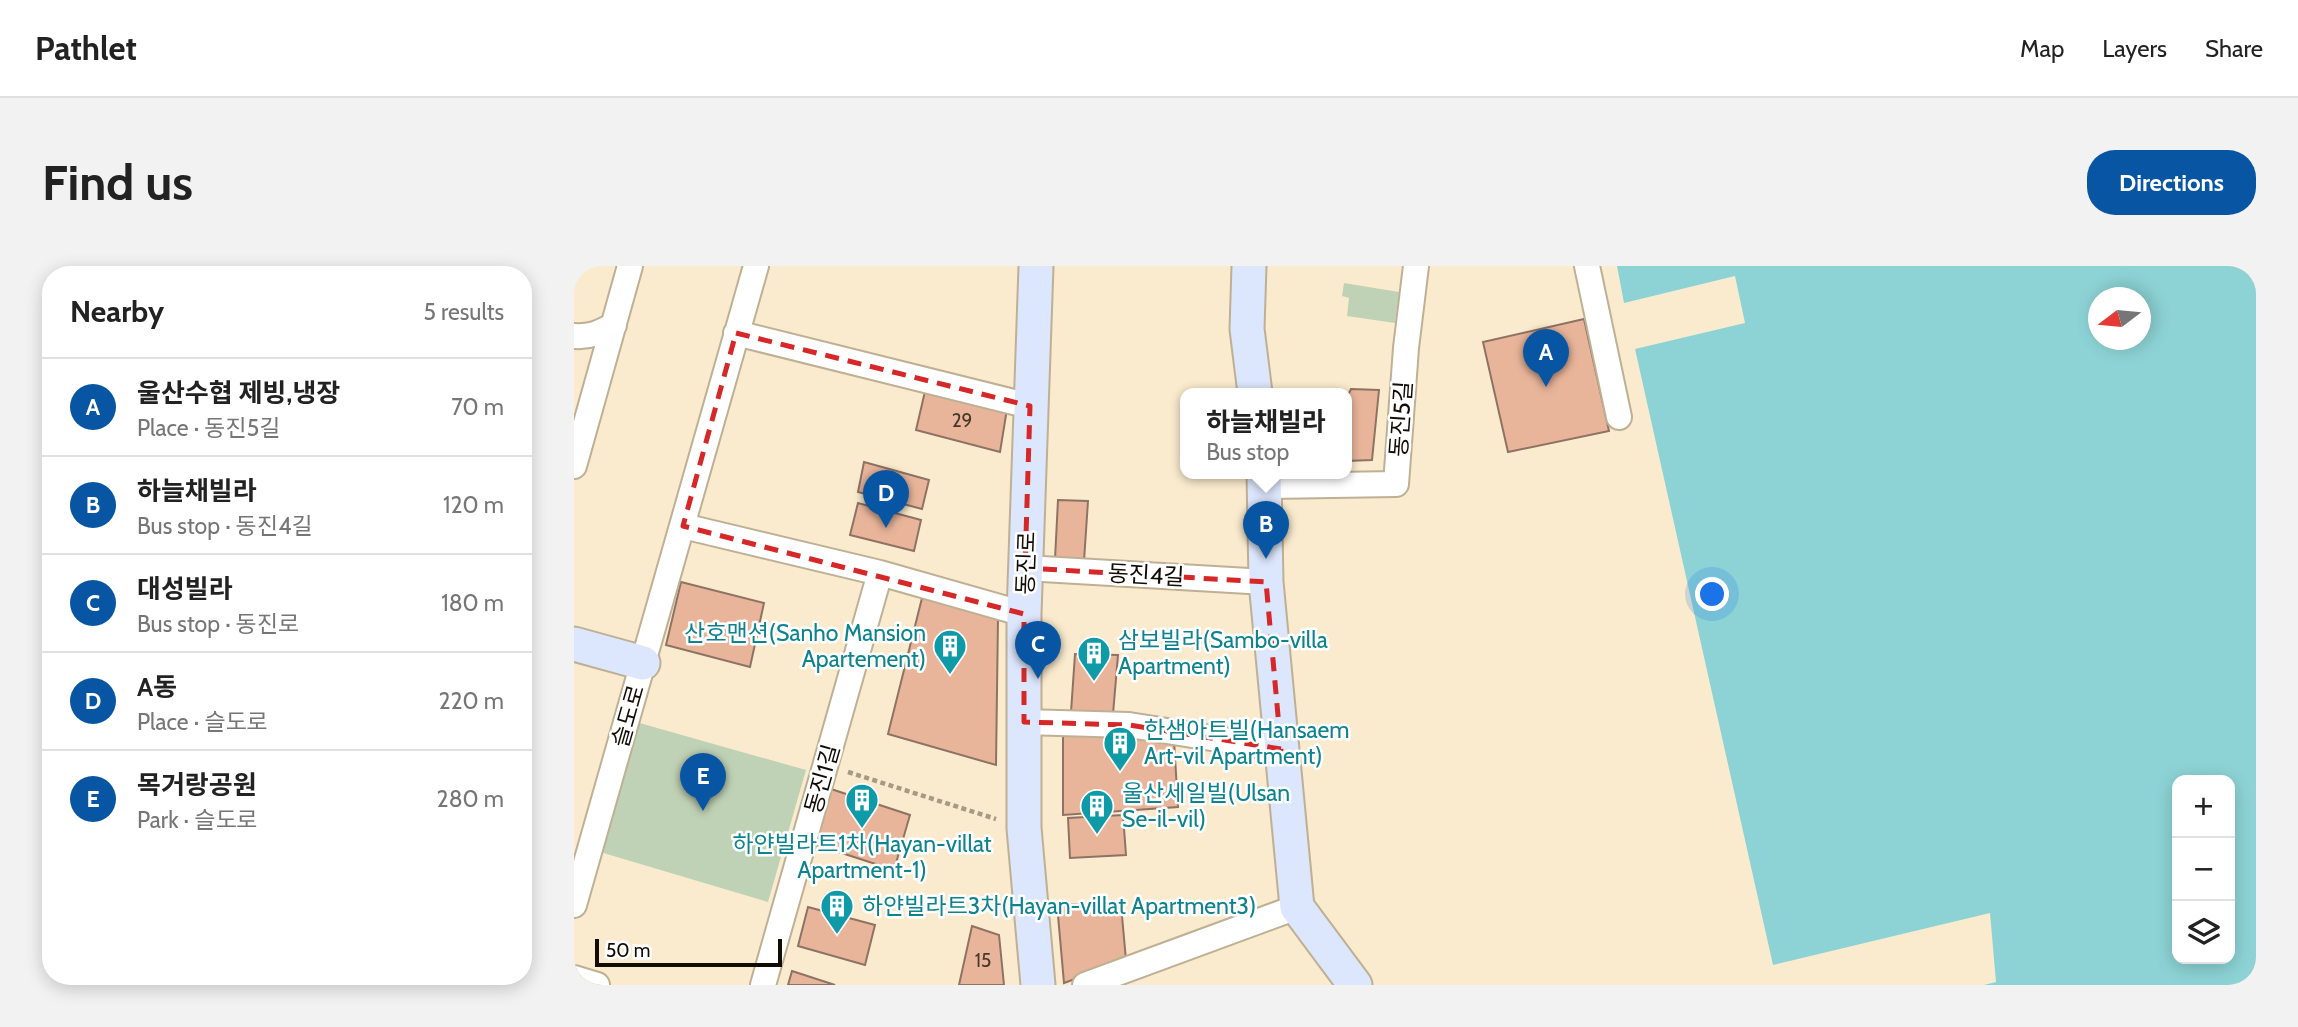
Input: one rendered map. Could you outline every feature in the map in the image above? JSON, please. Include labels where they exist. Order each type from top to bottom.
[{"type":"street","points":[[574,467],[630,266]]},
{"type":"street","name":"슬도로","points":[[574,905],[756,266]]},
{"type":"street","name":"동진로","points":[[1036,266],[1024,614],[1024,828],[1038,985]]},
{"type":"street","points":[[1249,266],[1247,329],[1254,388]]},
{"type":"street","name":"동진5길","points":[[1265,480],[1396,484],[1406,348],[1416,266]]},
{"type":"street","points":[[1587,266],[1619,417]]},
{"type":"street","points":[[574,336],[587,337],[614,324]]},
{"type":"street","points":[[736,333],[1030,407]]},
{"type":"street","points":[[1265,480],[1266,582],[1297,907],[1355,985]]},
{"type":"street","points":[[683,526],[880,573],[1024,614]]},
{"type":"street","name":"동진4길","points":[[1025,568],[1266,582]]},
{"type":"street","name":"동진1길","points":[[763,985],[880,573]]},
{"type":"street","points":[[574,644],[643,663]]},
{"type":"street","points":[[1024,722],[1129,724],[1281,749]]},
{"type":"street","points":[[1086,985],[1297,907]]},
{"type":"street","points":[[574,978],[597,985]]},
{"type":"path","points":[[826,765],[1024,828]]},
{"type":"highlighted area","points":[[736,333],[1030,406],[1025,568],[1266,582],[1281,749],[1129,725],[1024,722],[1024,614],[683,526]]},
{"type":"green space","points":[[1344,283],[1399,292],[1395,323],[1347,316],[1349,298],[1342,296]]},
{"type":"green space","points":[[636,722],[806,770],[768,902],[600,852]]},
{"type":"water","points":[[1617,266],[2256,266],[2256,985],[1984,985],[1996,982],[1990,913],[1773,965],[1635,349],[1745,323],[1735,276],[1624,303]]},
{"type":"building","points":[[1584,319],[1609,431],[1508,452],[1483,342]]},
{"type":"building","points":[[926,387],[1007,409],[1000,452],[916,430]]},
{"type":"building","points":[[1352,389],[1379,390],[1372,460],[1352,461]]},
{"type":"building","points":[[864,462],[929,480],[922,509],[858,492]]},
{"type":"building","points":[[1058,500],[1088,501],[1084,561],[1055,559]]},
{"type":"building","points":[[858,503],[921,520],[914,551],[850,535]]},
{"type":"building","points":[[681,582],[764,603],[750,667],[666,645]]},
{"type":"building","name":"산호맨션(Sanho Mansion Apartement)","points":[[922,598],[998,618],[996,765],[888,734]]},
{"type":"building","name":"삼보빌라(Sambo-villa Apartment)","points":[[1075,654],[1118,655],[1113,714],[1071,712]]},
{"type":"building","name":"한샘아트빌(Hansaem Art-vil Apartment)","points":[[1063,730],[1174,740],[1178,807],[1063,815]]},
{"type":"building","name":"하얀빌라트1차(Hayan-villat Apartment-1)","points":[[831,789],[910,815],[894,870],[814,844]]},
{"type":"building","name":"울산세일빌(Ulsan Se-il-vil)","points":[[1123,815],[1126,855],[1070,858],[1068,818]]},
{"type":"building","points":[[1057,904],[1121,905],[1126,960],[1064,983]]},
{"type":"building","name":"하얀빌라트3차(Hayan-villat Apartment3)","points":[[808,907],[875,925],[865,965],[798,946]]},
{"type":"building","points":[[972,926],[999,935],[1004,985],[959,985]]},
{"type":"building","points":[[792,971],[835,985],[788,985]]},
{"type":"place","name":"울산수협 제빙,냉장","points":[[1546,387]]},
{"type":"place","name":"A동","points":[[886,528]]},
{"type":"place","name":"하늘채빌라","points":[[1266,559]]},
{"type":"place","name":"산호맨션(Sanho Mansion Apartement)","points":[[950,676]]},
{"type":"place","name":"대성빌라","points":[[1038,679]]},
{"type":"place","name":"삼보빌라(Sambo-villa Apartment)","points":[[1094,683]]},
{"type":"place","name":"한샘아트빌(Hansaem Art-vil Apartment)","points":[[1120,773]]},
{"type":"place","name":"목거랑공원","points":[[703,811]]},
{"type":"place","name":"하얀빌라트1차(Hayan-villat Apartment-1)","points":[[862,830]]},
{"type":"place","name":"울산세일빌(Ulsan Se-il-vil)","points":[[1097,836]]},
{"type":"place","name":"하얀빌라트3차(Hayan-villat Apartment3)","points":[[837,936]]}]
